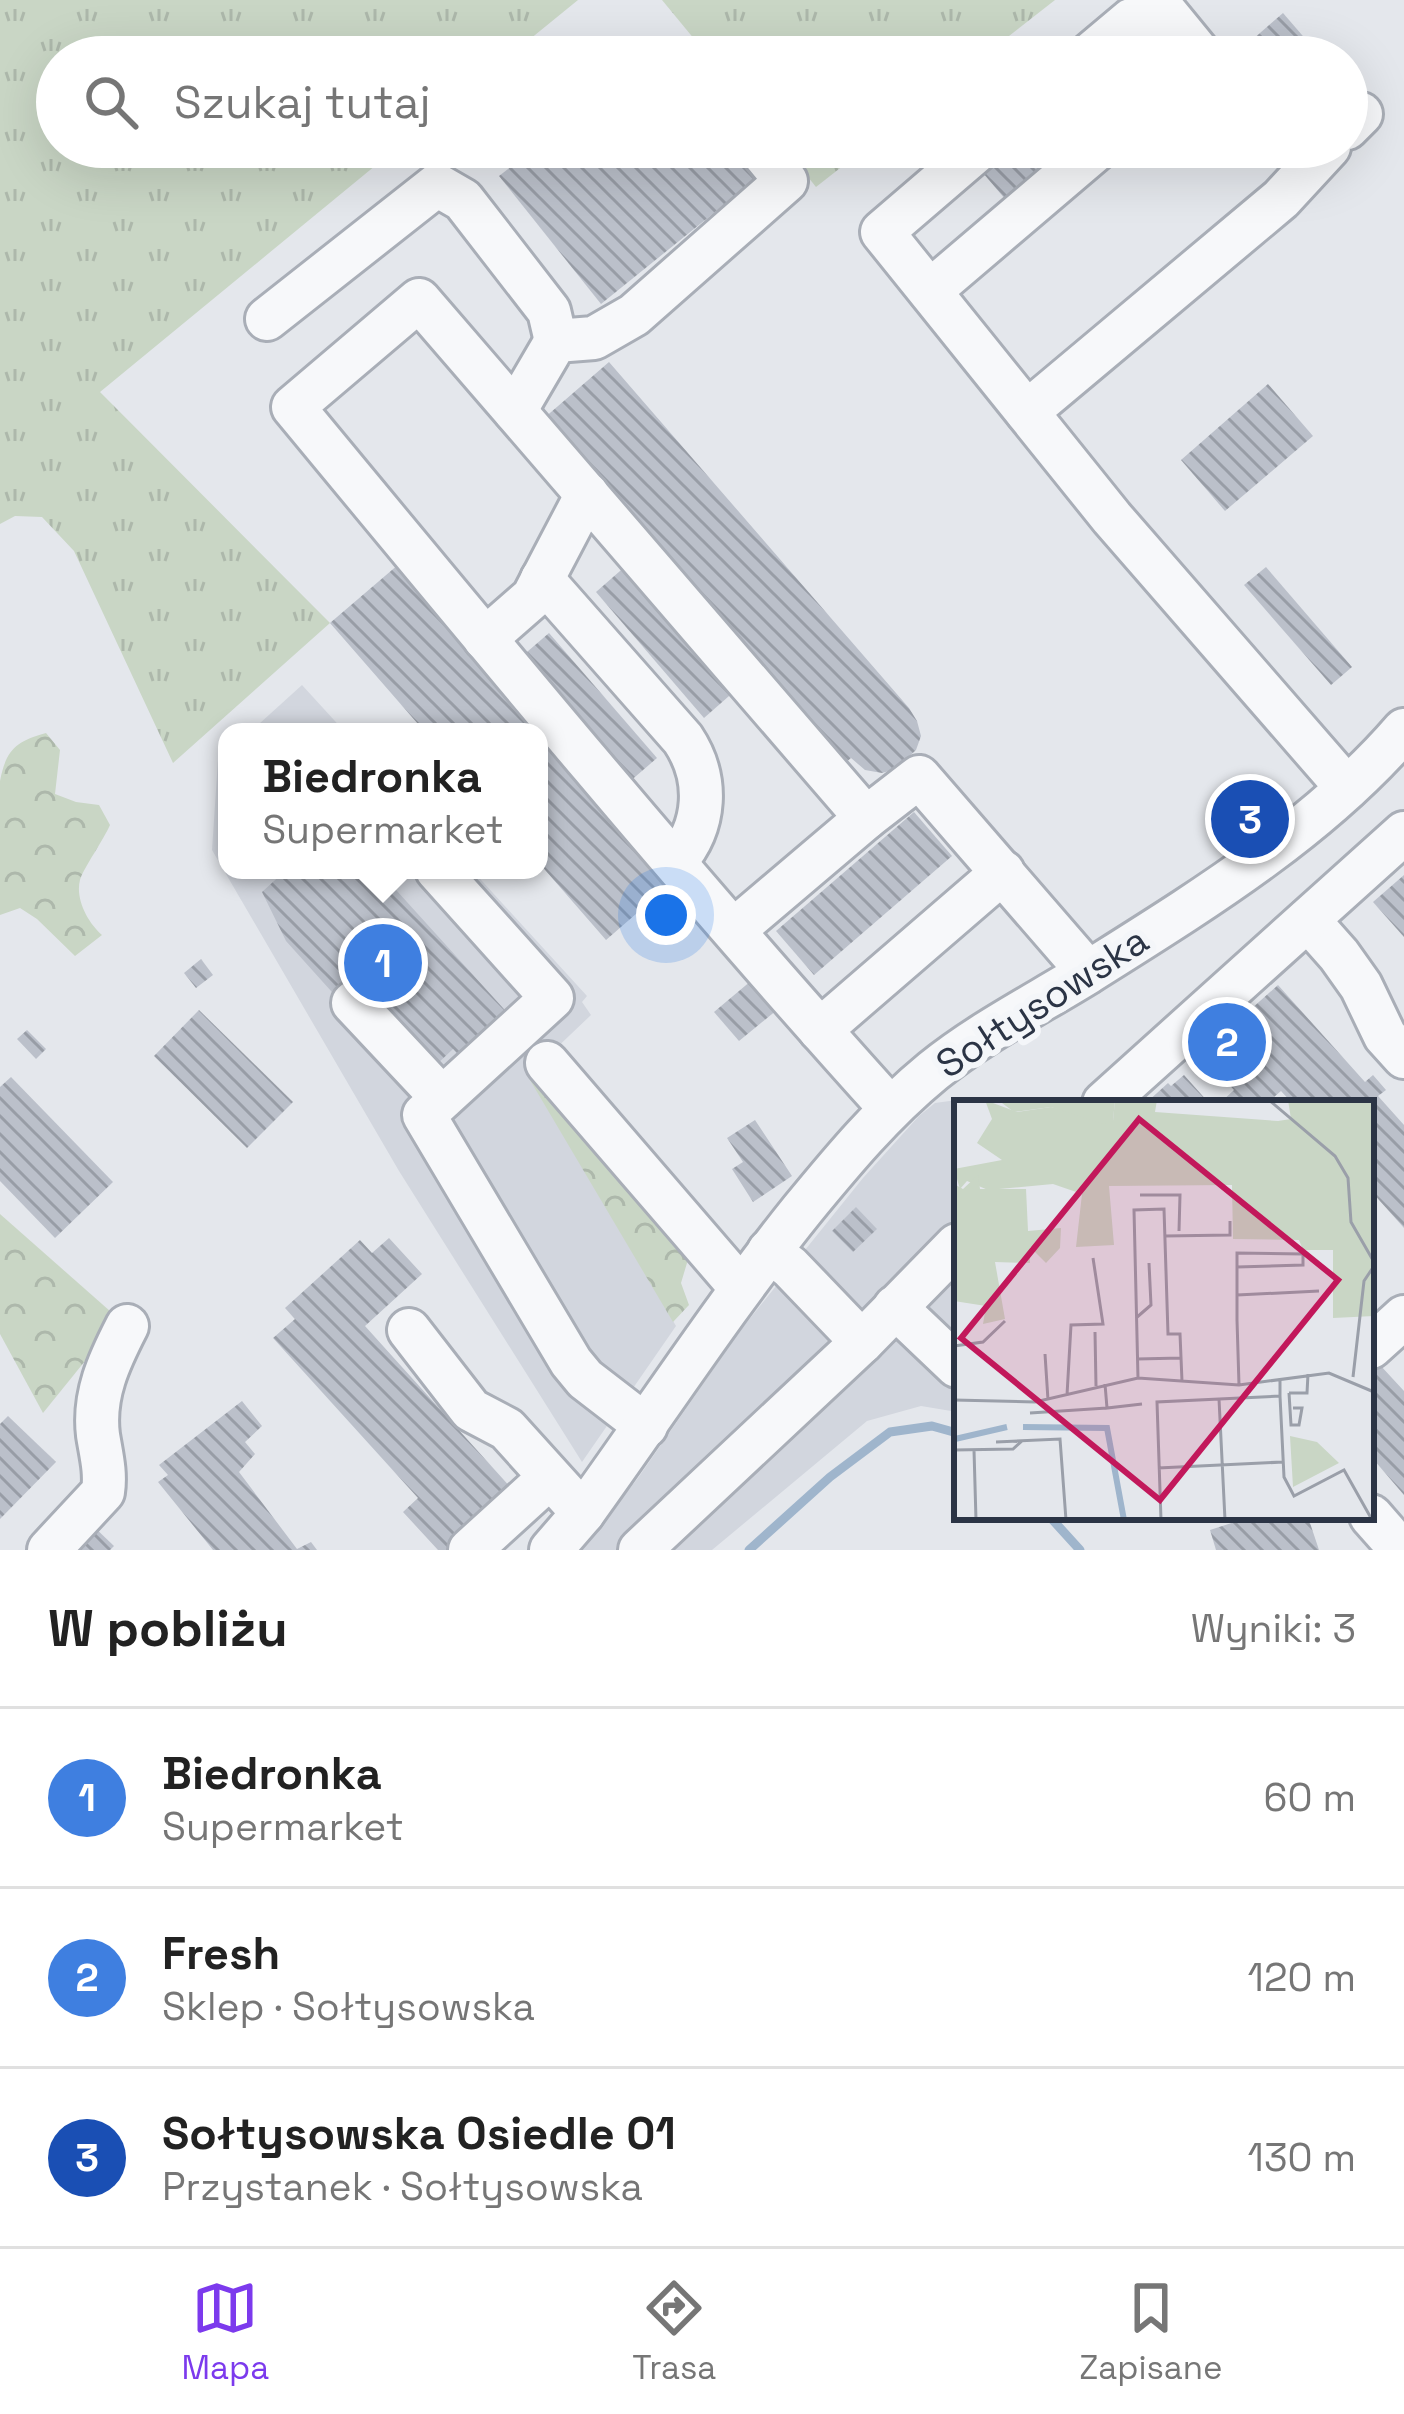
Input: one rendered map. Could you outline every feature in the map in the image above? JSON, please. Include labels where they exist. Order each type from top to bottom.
[{"type":"street","points":[[1112,36],[1131,20],[1166,13],[1185,36]]},
{"type":"street","points":[[556,341],[594,338],[634,314],[786,181],[775,168]]},
{"type":"street","points":[[957,168],[883,232],[1112,518],[1347,788]]},
{"type":"street","points":[[930,291],[1074,168]]},
{"type":"street","points":[[1027,412],[1281,199],[1298,168]]},
{"type":"street","points":[[267,319],[437,185],[464,200],[549,311],[556,341],[515,412]]},
{"type":"street","points":[[866,818],[419,300],[293,407],[485,639],[890,1108]]},
{"type":"street","points":[[485,639],[533,597],[587,494]]},
{"type":"street","points":[[542,579],[693,756],[703,802],[691,841],[676,862]]},
{"type":"street","name":"Sołtysowska","points":[[551,1550],[583,1513],[769,1251],[890,1108],[937,1067],[1272,849],[1347,788],[1404,730]]},
{"type":"street","points":[[734,930],[919,777],[1088,972]]},
{"type":"street","points":[[1107,1100],[1404,833]]},
{"type":"street","points":[[820,1030],[1004,872]]},
{"type":"street","points":[[445,879],[552,998],[424,1115],[571,1363],[646,1426]]},
{"type":"street","points":[[1308,920],[1361,986],[1385,1036],[1404,1057]]},
{"type":"street","points":[[353,1003],[442,1098]]},
{"type":"street","points":[[547,1063],[741,1288]]},
{"type":"street","points":[[640,1550],[862,1342],[954,1248]]},
{"type":"street","points":[[769,1251],[862,1342]]},
{"type":"street","points":[[896,1307],[954,1363]]},
{"type":"street","points":[[1374,1344],[1404,1317]]},
{"type":"street","points":[[50,1550],[104,1492],[96,1412],[99,1390],[127,1326]]},
{"type":"street","points":[[410,1330],[471,1410],[507,1429]]},
{"type":"street","points":[[472,1369],[507,1429],[583,1513]]},
{"type":"street","points":[[470,1550],[549,1478]]},
{"type":"street","points":[[1374,1519],[1401,1550]]},
{"type":"shaded area","points":[[302,685],[337,723],[260,723]]},
{"type":"shaded area","points":[[218,760],[218,860],[212,850]]},
{"type":"shaded area","points":[[229,879],[480,879],[587,996],[582,1002],[591,1015],[528,1075],[676,1326],[582,1462],[399,1171]]},
{"type":"shaded area","points":[[954,1100],[954,1412],[921,1406],[867,1421],[712,1550],[581,1550],[638,1478],[739,1332],[863,1178],[935,1103]]},
{"type":"green space","points":[[0,0],[578,0],[534,36],[36,36],[36,168],[372,168],[100,392],[330,623],[173,763],[74,551],[42,517],[15,516],[0,524]]},
{"type":"green space","points":[[662,0],[1055,0],[1009,36],[692,36]]},
{"type":"green space","points":[[801,168],[840,168],[816,187]]},
{"type":"green space","points":[[46,733],[60,750],[55,794],[99,805],[110,825],[79,887],[84,910],[102,935],[75,956],[20,908],[0,915],[2,770],[14,748]]},
{"type":"green space","points":[[527,1075],[690,1253],[681,1283],[689,1305],[673,1322]]},
{"type":"green space","points":[[0,1214],[119,1319],[43,1413],[0,1334]]},
{"type":"building","points":[[1283,13],[1303,36],[1257,36]]},
{"type":"building","points":[[509,168],[767,170],[601,304],[499,176]]},
{"type":"building","points":[[979,168],[1057,168],[1011,206]]},
{"type":"building","points":[[609,362],[909,708],[921,736],[916,750],[896,769],[865,770],[851,758],[844,764],[543,419]]},
{"type":"building","points":[[1268,384],[1313,436],[1225,511],[1181,460]]},
{"type":"building","points":[[399,564],[537,723],[417,723],[330,623]]},
{"type":"building","points":[[628,564],[737,689],[704,718],[596,592]]},
{"type":"building","points":[[1266,567],[1352,667],[1331,685],[1244,585]]},
{"type":"building","points":[[549,633],[657,758],[628,783],[520,658]]},
{"type":"building","points":[[548,736],[674,881],[606,940],[548,873]]},
{"type":"building","points":[[914,812],[952,856],[814,975],[776,931]]},
{"type":"building","points":[[1404,875],[1404,937],[1373,902]]},
{"type":"building","points":[[276,879],[386,879],[513,1019],[465,1062],[453,1049],[434,1067],[340,1001],[286,941],[262,892]]},
{"type":"building","points":[[201,959],[213,975],[196,988],[184,973]]},
{"type":"building","points":[[758,975],[783,1005],[739,1041],[714,1012]]},
{"type":"building","points":[[1278,985],[1365,1082],[1373,1075],[1386,1090],[1378,1096],[1404,1125],[1404,1228],[1374,1194],[1374,1100],[1289,1100],[1281,1091],[1270,1100],[1223,1100],[1234,1090],[1204,1057],[1215,1047],[1212,1044]]},
{"type":"building","points":[[199,1010],[293,1102],[247,1148],[154,1056]]},
{"type":"building","points":[[27,1030],[46,1049],[36,1059],[17,1039]]},
{"type":"building","points":[[1184,1075],[1206,1100],[1149,1100],[1168,1083],[1171,1086]]},
{"type":"building","points":[[11,1077],[113,1182],[55,1238],[0,1181],[0,1087]]},
{"type":"building","points":[[755,1120],[792,1176],[753,1202],[732,1169],[743,1162],[727,1138]]},
{"type":"building","points":[[856,1207],[877,1229],[853,1252],[832,1231]]},
{"type":"building","points":[[389,1238],[422,1274],[365,1326],[513,1490],[446,1550],[438,1550],[403,1512],[418,1498],[273,1338],[295,1319],[285,1308],[360,1240],[372,1253]]},
{"type":"building","points":[[1380,1365],[1404,1391],[1404,1495],[1374,1460],[1374,1370]]},
{"type":"building","points":[[242,1401],[262,1426],[245,1442],[255,1454],[239,1472],[297,1549],[311,1542],[317,1550],[213,1550],[158,1482],[168,1475],[159,1465]]},
{"type":"building","points":[[8,1416],[56,1462],[0,1519],[0,1424]]},
{"type":"building","points":[[1241,1520],[1309,1520],[1319,1550],[1216,1550],[1210,1530]]},
{"type":"building","points":[[91,1524],[114,1546],[110,1550],[65,1550]]},
{"type":"waterway","points":[[749,1550],[830,1477],[890,1432],[932,1426],[954,1432]]},
{"type":"waterway","points":[[1053,1520],[1080,1550]]},
{"type":"place","name":"Sołtysowska Osiedle 01","points":[[1250,819]]},
{"type":"place","name":"Biedronka","points":[[383,963]]},
{"type":"place","name":"Fresh","points":[[1227,1042]]}]
